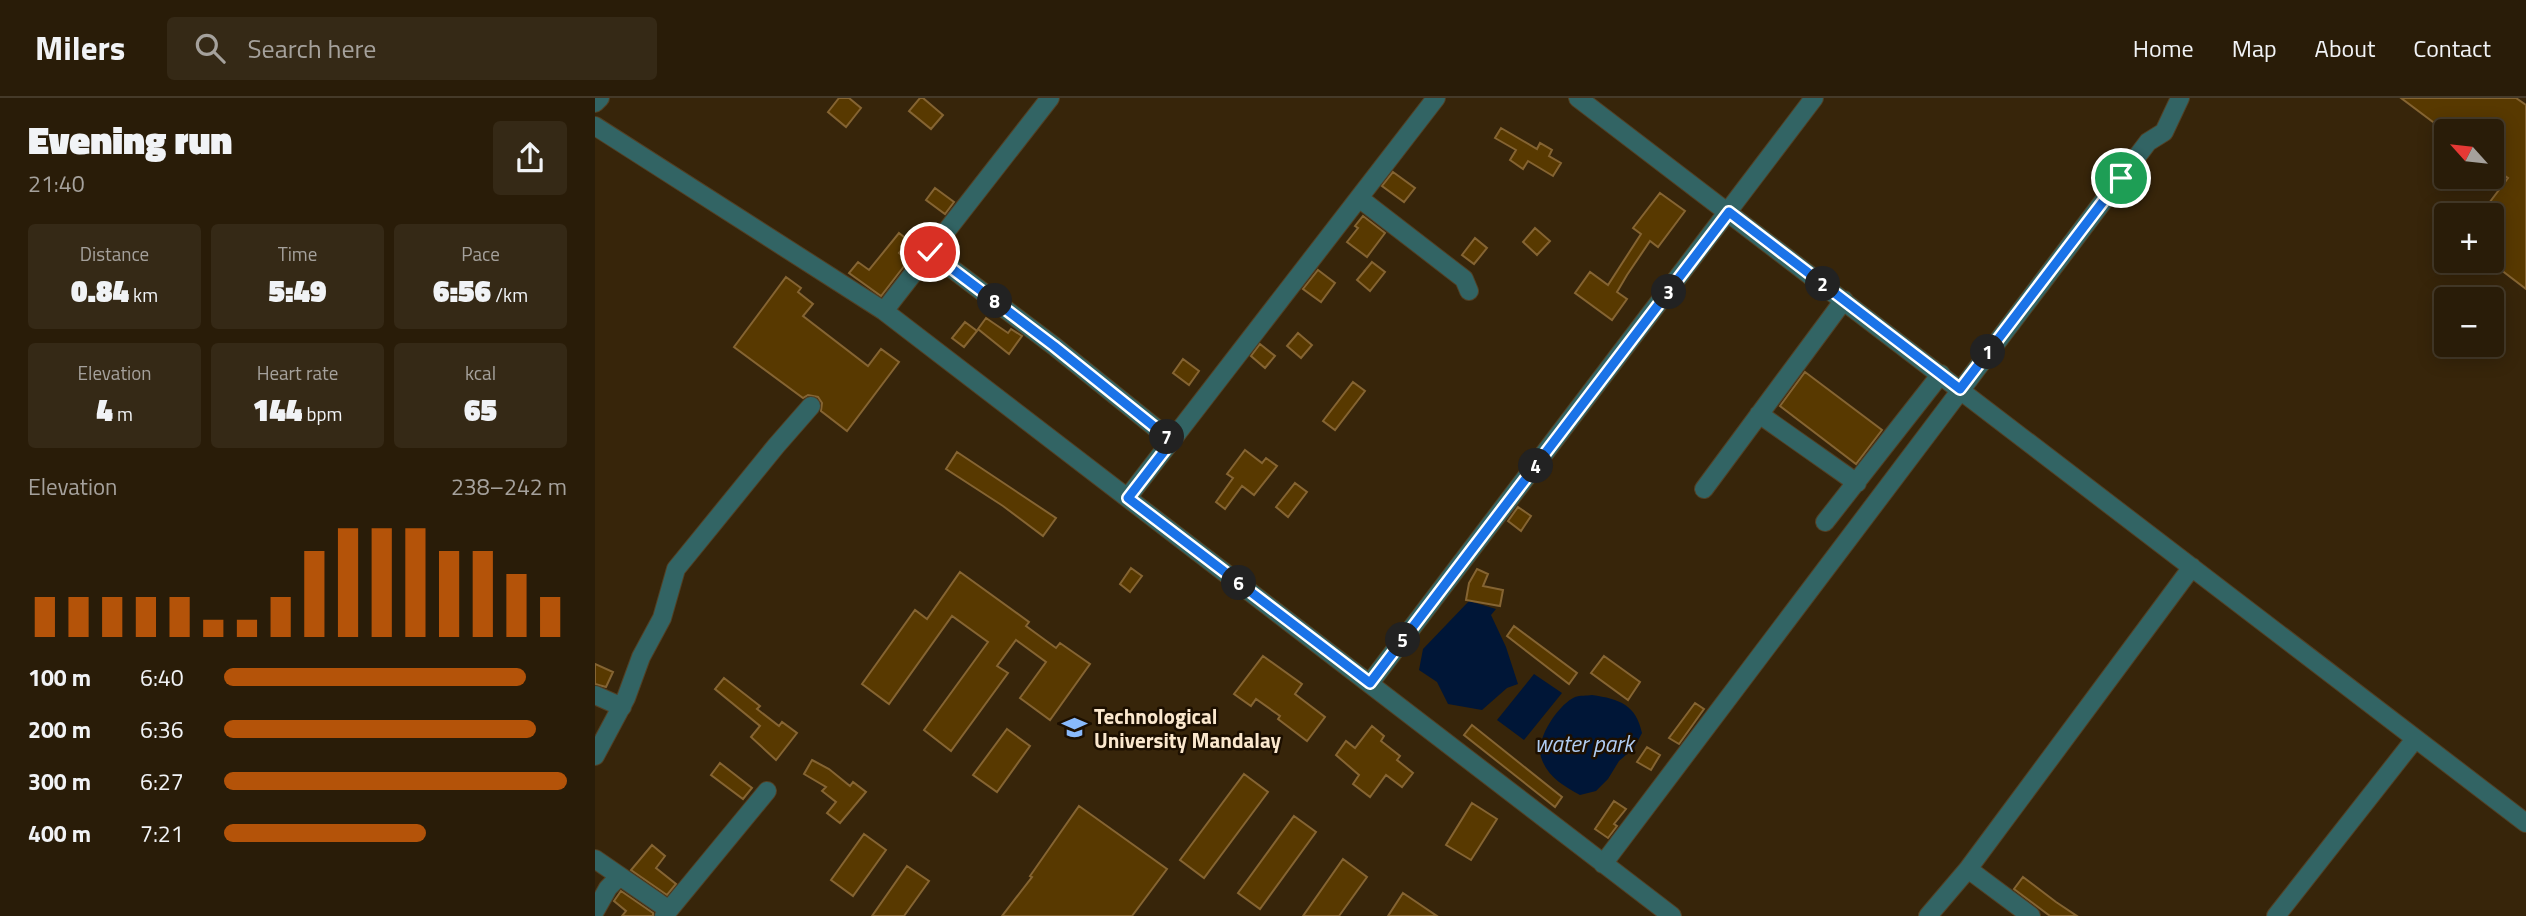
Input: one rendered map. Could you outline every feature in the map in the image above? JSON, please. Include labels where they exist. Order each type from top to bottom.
[{"type":"street","points":[[595,103],[600,98]]},
{"type":"street","points":[[884,311],[1049,98]]},
{"type":"street","points":[[1128,498],[1436,98]]},
{"type":"street","points":[[1578,98],[2526,823]]},
{"type":"street","points":[[1370,683],[1814,98]]},
{"type":"street","points":[[1603,864],[2148,142],[2164,132],[2180,98]]},
{"type":"street","points":[[595,127],[884,311],[1672,916]]},
{"type":"street","points":[[1359,198],[1464,279],[1469,291]]},
{"type":"street","points":[[930,252],[1054,346],[1172,441]]},
{"type":"street","points":[[1704,489],[1845,300]]},
{"type":"street","points":[[1825,522],[1941,374]]},
{"type":"street","points":[[595,756],[622,707],[641,657],[662,618],[676,569],[811,406]]},
{"type":"street","points":[[1759,414],[1857,482]]},
{"type":"street","points":[[1929,916],[1968,869],[2192,568]]},
{"type":"street","points":[[595,695],[622,707]]},
{"type":"street","points":[[2276,916],[2415,739]]},
{"type":"street","points":[[595,859],[666,913],[767,792]]},
{"type":"street","points":[[1968,869],[2031,916]]},
{"type":"street","points":[[595,911],[608,888],[619,877]]},
{"type":"water","points":[[1469,601],[1496,609],[1491,615],[1506,647],[1518,684],[1507,688],[1482,710],[1448,704],[1437,682],[1419,670],[1423,649]]},
{"type":"water","points":[[1534,674],[1562,693],[1524,740],[1497,720]]},
{"type":"water","name":"water park","points":[[1592,695],[1625,705],[1636,716],[1642,733],[1634,748],[1619,761],[1608,779],[1596,791],[1580,795],[1562,784],[1547,770],[1540,750],[1545,732],[1562,707],[1575,697]]},
{"type":"building","points":[[839,98],[849,98],[861,108],[846,127],[828,112]]},
{"type":"building","points":[[920,98],[943,115],[931,129],[909,111]]},
{"type":"building","points":[[2401,98],[2516,98],[2526,105],[2526,289],[2504,272],[2504,203],[2489,203],[2500,189],[2504,189],[2508,178],[2504,175],[2504,119],[2434,119],[2434,123]]},
{"type":"building","points":[[1501,128],[1537,149],[1540,143],[1552,150],[1549,156],[1561,163],[1553,176],[1528,161],[1523,169],[1510,160],[1516,150],[1495,138]]},
{"type":"building","points":[[1393,172],[1415,188],[1404,202],[1382,186]]},
{"type":"building","points":[[935,188],[954,202],[945,214],[926,200]]},
{"type":"building","points":[[1660,193],[1685,211],[1658,247],[1650,241],[1627,275],[1617,292],[1627,299],[1612,320],[1575,293],[1590,272],[1608,285],[1641,234],[1633,228]]},
{"type":"building","points":[[1363,216],[1385,233],[1367,257],[1347,242]]},
{"type":"building","points":[[1535,228],[1550,241],[1537,255],[1523,242]]},
{"type":"building","points":[[899,233],[909,241],[899,253],[908,261],[881,296],[849,273],[858,262],[869,270]]},
{"type":"building","points":[[1475,238],[1487,248],[1474,264],[1462,255]]},
{"type":"building","points":[[1372,262],[1385,272],[1370,291],[1357,280]]},
{"type":"building","points":[[1318,270],[1335,283],[1321,302],[1303,289]]},
{"type":"building","points":[[786,277],[801,288],[798,292],[813,304],[803,316],[868,366],[881,349],[899,362],[847,431],[821,411],[822,403],[818,397],[808,395],[803,398],[734,347]]},
{"type":"building","points":[[986,318],[1008,333],[1011,329],[1022,336],[1009,354],[978,329]]},
{"type":"building","points":[[965,322],[977,331],[964,347],[952,338]]},
{"type":"building","points":[[1298,333],[1312,345],[1301,358],[1287,346]]},
{"type":"building","points":[[1260,344],[1275,356],[1265,368],[1251,356]]},
{"type":"building","points":[[1183,359],[1199,371],[1189,385],[1173,373]]},
{"type":"building","points":[[1805,372],[1882,430],[1856,464],[1780,406]]},
{"type":"building","points":[[1353,382],[1365,391],[1335,430],[1323,421]]},
{"type":"building","points":[[1245,450],[1262,463],[1266,458],[1277,466],[1254,495],[1242,486],[1225,509],[1216,502],[1233,478],[1227,474]]},
{"type":"building","points":[[957,452],[1056,518],[1043,536],[946,469]]},
{"type":"building","points":[[1295,483],[1307,492],[1288,517],[1276,507]]},
{"type":"building","points":[[1518,507],[1531,516],[1521,531],[1508,521]]},
{"type":"building","points":[[1131,568],[1142,576],[1130,592],[1120,584]]},
{"type":"building","points":[[1477,569],[1488,574],[1483,586],[1503,590],[1500,606],[1466,600],[1469,583]]},
{"type":"building","points":[[960,572],[1029,622],[1026,626],[1056,648],[1060,643],[1090,664],[1050,720],[1020,698],[1046,662],[1016,640],[997,666],[1008,673],[951,751],[924,730],[988,642],[952,616],[889,704],[862,684],[915,610],[927,619]]},
{"type":"building","points":[[1514,626],[1577,673],[1569,684],[1507,636]]},
{"type":"building","points":[[1263,656],[1302,684],[1295,694],[1325,717],[1307,741],[1278,719],[1280,716],[1256,699],[1251,706],[1234,694]]},
{"type":"building","points":[[1604,656],[1640,682],[1628,700],[1591,673]]},
{"type":"building","points":[[595,664],[613,672],[606,687],[595,684]]},
{"type":"building","points":[[724,678],[760,706],[757,709],[779,726],[782,722],[797,733],[776,760],[751,737],[760,726],[715,689]]},
{"type":"building","points":[[1695,703],[1704,709],[1679,744],[1669,738]]},
{"type":"building","points":[[1472,725],[1562,797],[1555,807],[1464,735]]},
{"type":"building","points":[[1372,726],[1384,736],[1381,741],[1400,756],[1397,760],[1413,773],[1402,787],[1386,775],[1370,797],[1353,784],[1359,775],[1336,755],[1346,741],[1355,748]]},
{"type":"building","points":[[1007,729],[1030,746],[997,792],[973,775]]},
{"type":"building","points":[[1647,747],[1660,755],[1651,770],[1637,762]]},
{"type":"building","points":[[812,760],[829,769],[850,786],[853,782],[866,792],[840,823],[827,813],[836,802],[822,791],[826,787],[804,774]]},
{"type":"building","points":[[720,763],[752,788],[743,799],[711,775]]},
{"type":"building","points":[[1244,774],[1268,792],[1204,878],[1180,860]]},
{"type":"building","points":[[1614,801],[1626,809],[1614,824],[1617,826],[1608,838],[1595,829]]},
{"type":"building","points":[[1472,803],[1497,819],[1471,860],[1446,845]]},
{"type":"building","points":[[1079,806],[1167,869],[1132,916],[1002,916],[1032,877],[1030,876]]},
{"type":"building","points":[[1294,816],[1316,832],[1260,909],[1238,893]]},
{"type":"building","points":[[864,834],[886,850],[853,896],[831,880]]},
{"type":"building","points":[[652,845],[665,856],[656,868],[676,884],[667,895],[631,870]]},
{"type":"building","points":[[1343,859],[1367,877],[1339,916],[1303,916]]},
{"type":"building","points":[[907,866],[929,881],[904,916],[872,916]]},
{"type":"building","points":[[2023,877],[2077,916],[2050,916],[2014,889]]},
{"type":"building","points":[[621,891],[653,913],[653,916],[622,916],[626,911],[614,901]]},
{"type":"building","points":[[1403,893],[1437,916],[1388,916]]},
{"type":"place","name":"Technological University Mandalay","points":[[1074,728]]},
{"type":"route","points":[[930,252],[1054,346],[1172,441],[1128,498],[1370,683],[1468,558],[1729,212],[1960,389],[2121,178]]}]
